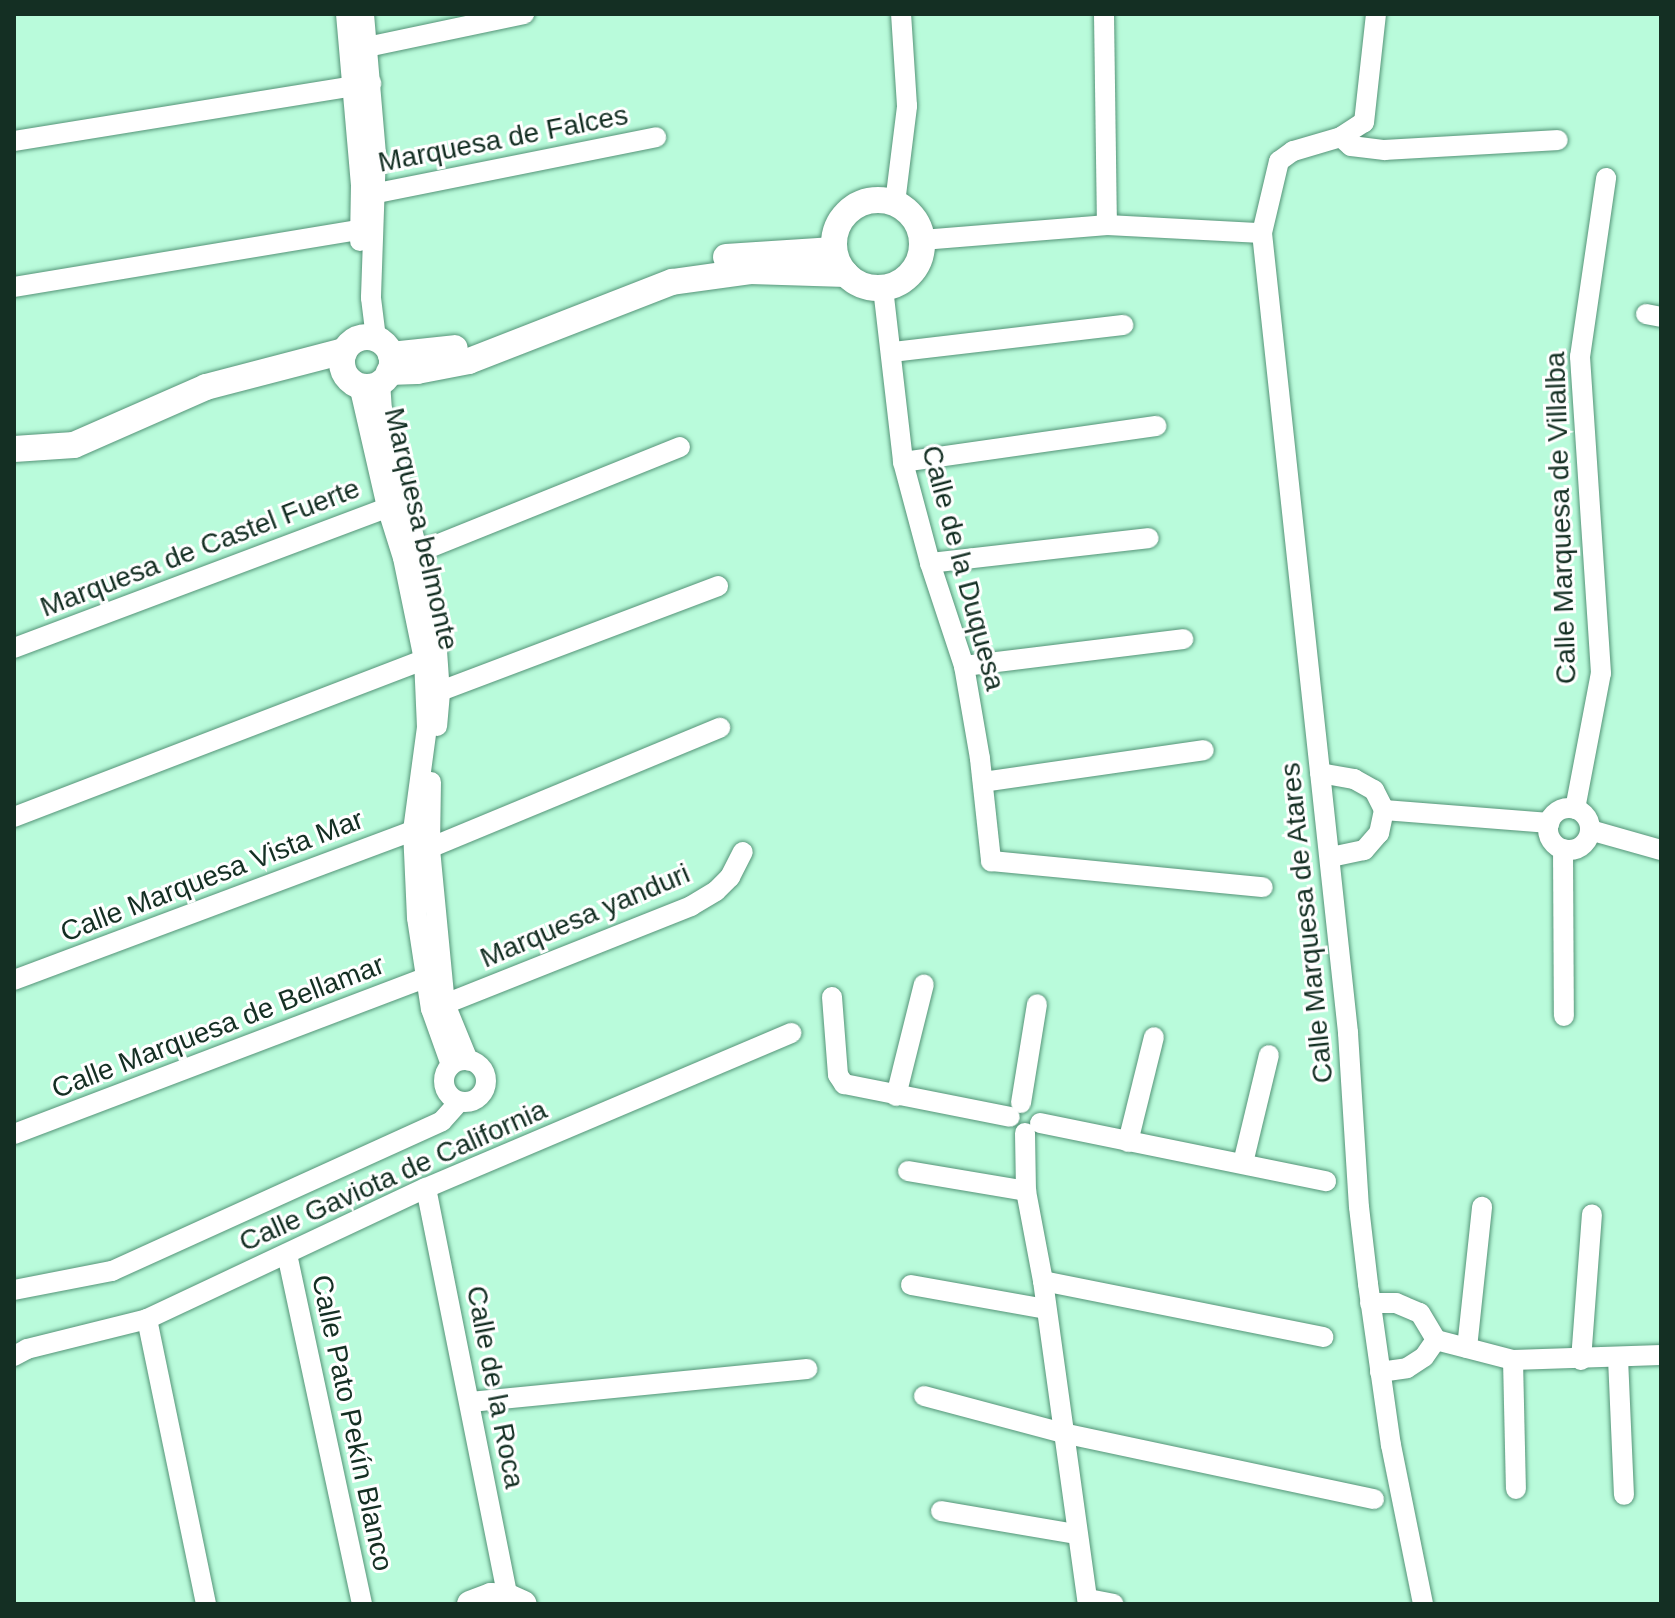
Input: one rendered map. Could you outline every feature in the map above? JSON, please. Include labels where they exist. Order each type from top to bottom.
[{"type":"street","name":"Marquesa belmonte","points":[[346,14],[358,49],[362,84],[371,298],[368,361]]},
{"type":"street","name":"Marquesa belmonte","points":[[358,49],[364,14]]},
{"type":"street","points":[[358,49],[524,14]]},
{"type":"street","points":[[895,203],[907,106],[901,14]]},
{"type":"street","points":[[1104,14],[1107,225]]},
{"type":"street","points":[[1376,14],[1364,122],[1341,137],[1351,146],[1385,150],[1558,140]]},
{"type":"street","points":[[14,141],[362,84]]},
{"type":"street","name":"Marquesa de Falces","points":[[368,195],[656,137]]},
{"type":"street","name":"Calle Marquesa de Atares","points":[[1341,137],[1293,151],[1279,161],[1262,233],[1330,857],[1370,1303],[1423,1604]]},
{"type":"street","name":"Calle Marquesa de Villalba","points":[[1575,809],[1601,673],[1580,357],[1606,178]]},
{"type":"street","name":"Marquesa belmonte","points":[[368,195],[359,230],[368,361],[396,504],[411,555],[430,657],[433,695],[427,727],[417,918],[434,974],[438,1006],[460,1063]]},
{"type":"street","points":[[873,200],[895,203],[909,212],[922,240],[920,257],[912,272],[899,283],[883,288],[857,283],[846,274],[834,250],[838,225],[852,208],[873,200]]},
{"type":"street","points":[[922,240],[1107,225],[1262,233]]},
{"type":"street","points":[[14,287],[359,230]]},
{"type":"street","points":[[14,449],[74,445],[206,387],[465,347],[664,267],[740,254],[834,250]]},
{"type":"street","points":[[14,463],[77,460],[211,401],[276,380],[368,361],[417,371],[469,361],[672,282],[750,271],[846,274]]},
{"type":"street","name":"Calle de la Duquesa","points":[[883,288],[893,352],[903,462],[930,563],[964,666],[983,782],[991,861],[1263,887]]},
{"type":"street","points":[[893,352],[1123,325]]},
{"type":"street","points":[[903,462],[1156,426]]},
{"type":"street","points":[[411,555],[680,447]]},
{"type":"street","name":"Marquesa de Castel Fuerte","points":[[14,648],[396,504]]},
{"type":"street","points":[[930,563],[1149,538]]},
{"type":"street","points":[[433,695],[718,586]]},
{"type":"street","points":[[964,666],[1183,639]]},
{"type":"street","points":[[14,817],[430,657]]},
{"type":"street","points":[[422,852],[720,728]]},
{"type":"street","points":[[983,782],[1204,750]]},
{"type":"street","points":[[1320,773],[1354,779],[1374,790],[1384,810],[1379,833],[1364,850],[1330,857]]},
{"type":"street","points":[[1575,809],[1584,813],[1590,830],[1586,842],[1575,849],[1563,849],[1551,839],[1549,823],[1559,810],[1575,809]]},
{"type":"street","points":[[1384,810],[1549,823]]},
{"type":"street","name":"Calle Marquesa Vista Mar","points":[[14,980],[422,828]]},
{"type":"street","points":[[1590,830],[1661,850]]},
{"type":"street","points":[[1563,849],[1564,1016]]},
{"type":"street","name":"Marquesa yanduri","points":[[438,1006],[691,906],[723,884],[743,852]]},
{"type":"street","name":"Calle Marquesa de Bellamar","points":[[14,1134],[434,974]]},
{"type":"street","points":[[896,1096],[924,984]]},
{"type":"street","points":[[832,997],[840,1081],[896,1096],[1016,1110],[1037,1107],[1026,1191],[1043,1281],[1076,1534],[1088,1601],[1114,1604]]},
{"type":"street","points":[[1037,1004],[1014,1128],[1128,1142],[1326,1181]]},
{"type":"street","name":"Calle Gaviota de California","points":[[14,1356],[27,1349],[147,1319],[426,1188],[791,1033]]},
{"type":"street","points":[[1128,1142],[1154,1037]]},
{"type":"street","points":[[1243,1163],[1269,1055]]},
{"type":"street","points":[[460,1063],[480,1066],[486,1083],[474,1101],[459,1102],[447,1093],[444,1084],[460,1063]]},
{"type":"street","name":"Calle Gaviota de California","points":[[14,1290],[112,1271],[442,1121],[459,1102]]},
{"type":"street","points":[[908,1171],[1026,1191]]},
{"type":"street","name":"Calle de la Roca","points":[[426,1188],[470,1402],[516,1600]]},
{"type":"street","points":[[1467,1348],[1482,1207]]},
{"type":"street","points":[[1581,1360],[1592,1214]]},
{"type":"street","name":"Calle Pato Pekín Blanco","points":[[287,1254],[362,1604]]},
{"type":"street","points":[[1043,1281],[1323,1337]]},
{"type":"street","points":[[911,1285],[1046,1309]]},
{"type":"street","points":[[1370,1303],[1396,1303],[1420,1313],[1436,1340],[1513,1360],[1661,1355]]},
{"type":"street","points":[[147,1319],[206,1604]]},
{"type":"street","points":[[1380,1372],[1407,1368],[1424,1357],[1436,1340]]},
{"type":"street","points":[[1618,1358],[1624,1495]]},
{"type":"street","points":[[1513,1360],[1516,1489]]},
{"type":"street","points":[[470,1402],[807,1369]]},
{"type":"street","points":[[924,1396],[1063,1433],[1374,1499]]},
{"type":"street","points":[[941,1511],[1076,1534]]},
{"type":"street","points":[[470,1604],[491,1596],[516,1600]]}]
